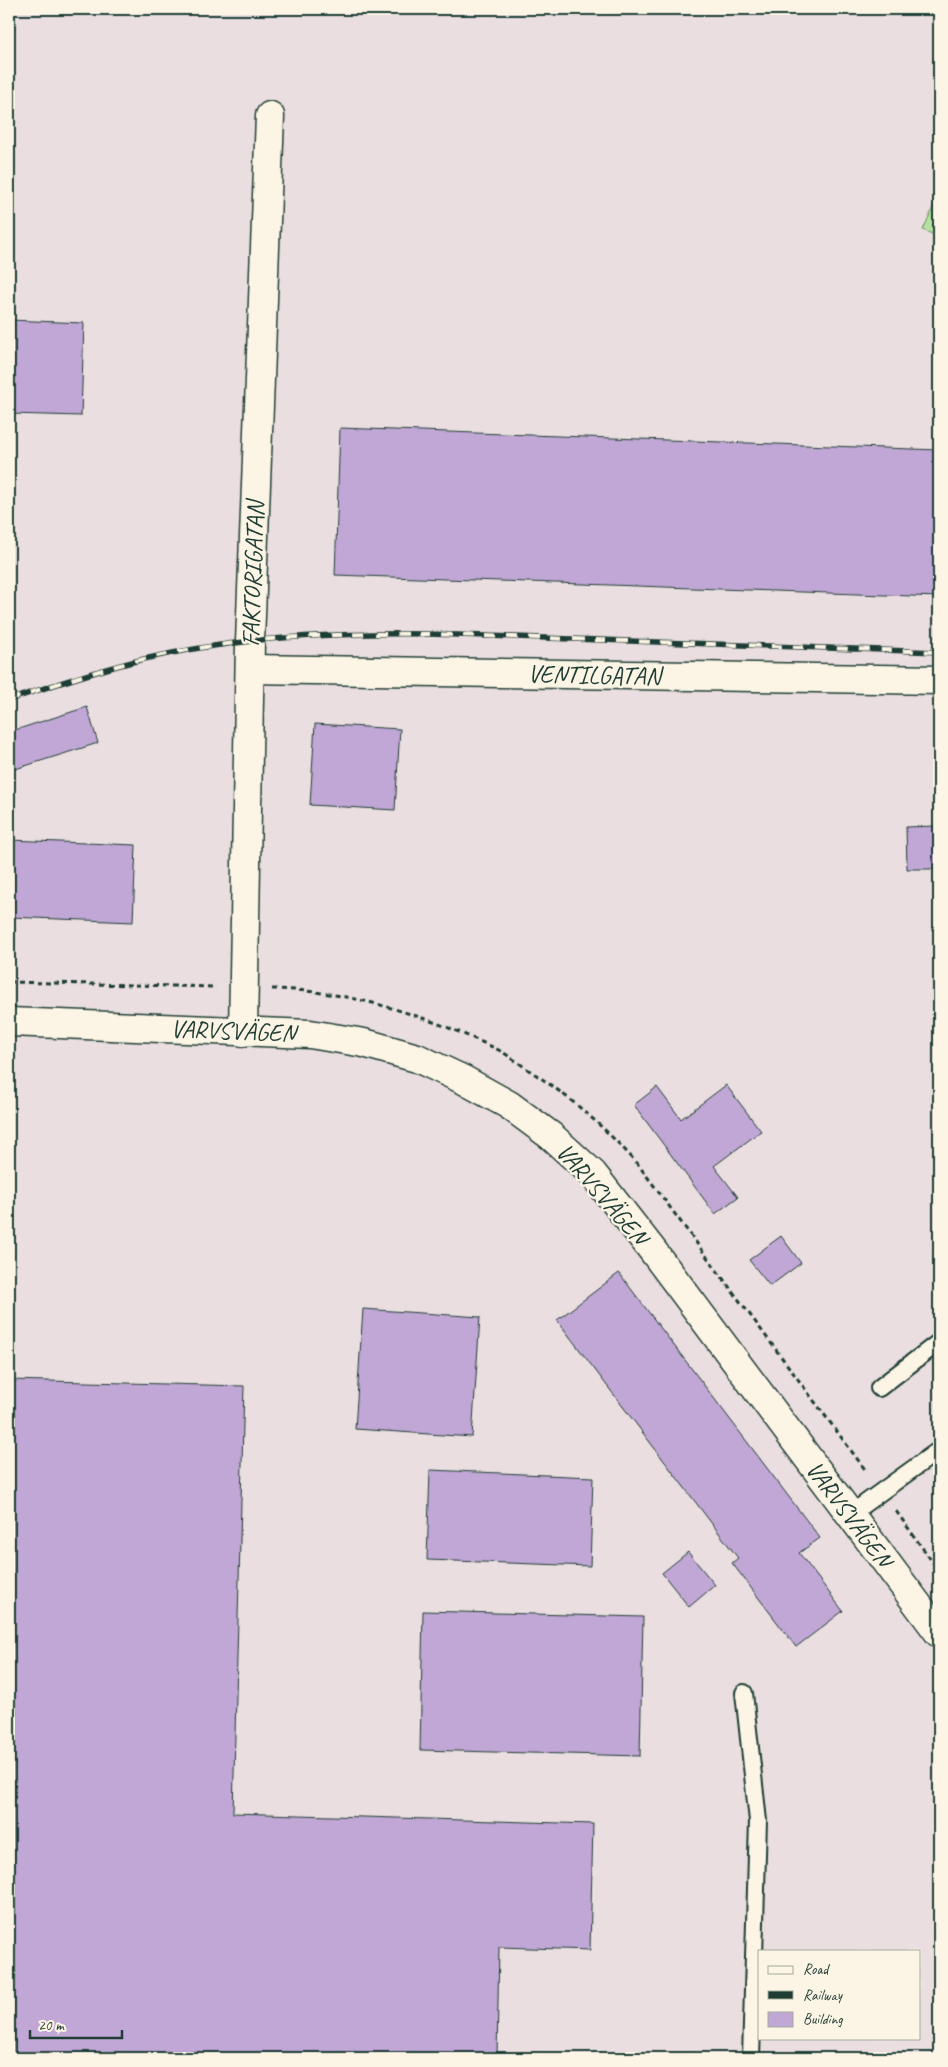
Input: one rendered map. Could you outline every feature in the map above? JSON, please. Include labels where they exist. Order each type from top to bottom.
[{"type":"street","name":"FAKTORIGATAN","points":[[243,1032],[250,669],[270,116]]},
{"type":"street","name":"VENTILGATAN","points":[[250,669],[939,680]]},
{"type":"street","name":"VARVSVÄGEN","points":[[9,1022],[310,1034],[364,1043],[417,1058],[464,1080],[509,1105],[551,1136],[598,1182],[939,1633]]},
{"type":"lane","points":[[878,1388],[939,1342]]},
{"type":"lane","points":[[849,1515],[939,1450]]},
{"type":"lane","points":[[744,1693],[758,1821],[751,2058]]},
{"type":"path","points":[[9,982],[292,989],[353,999],[406,1013],[491,1046],[565,1095],[604,1127],[637,1163],[939,1571]]},
{"type":"shaded area","points":[[9,9],[939,9],[939,2058],[9,2058]]},
{"type":"green space","points":[[939,194],[939,237],[923,230]]},
{"type":"building","points":[[9,320],[84,323],[81,416],[9,414]]},
{"type":"building","points":[[340,428],[939,450],[939,597],[335,575]]},
{"type":"building","points":[[87,707],[98,743],[9,771],[9,732]]},
{"type":"building","points":[[315,724],[400,729],[395,810],[310,805]]},
{"type":"building","points":[[936,803],[939,803],[939,891],[937,891],[936,869],[907,869],[906,827],[936,826]]},
{"type":"building","points":[[9,840],[136,845],[133,922],[9,917]]},
{"type":"building","points":[[726,1085],[761,1131],[714,1166],[738,1197],[715,1214],[634,1105],[657,1087],[681,1119]]},
{"type":"building","points":[[781,1236],[801,1263],[770,1286],[749,1260]]},
{"type":"building","points":[[619,1273],[820,1538],[799,1553],[843,1611],[796,1647],[732,1563],[738,1558],[557,1320]]},
{"type":"building","points":[[363,1309],[480,1317],[472,1437],[355,1429]]},
{"type":"building","points":[[9,1380],[244,1386],[233,1813],[593,1824],[590,1950],[499,1947],[497,2058],[9,2058]]},
{"type":"building","points":[[430,1470],[593,1477],[590,1566],[427,1560]]},
{"type":"building","points":[[688,1552],[715,1585],[689,1607],[662,1573]]},
{"type":"building","points":[[423,1611],[643,1617],[640,1756],[420,1750]]},
{"type":"railway","points":[[9,700],[110,668],[179,652],[250,641],[357,634],[428,634],[939,652]]}]
